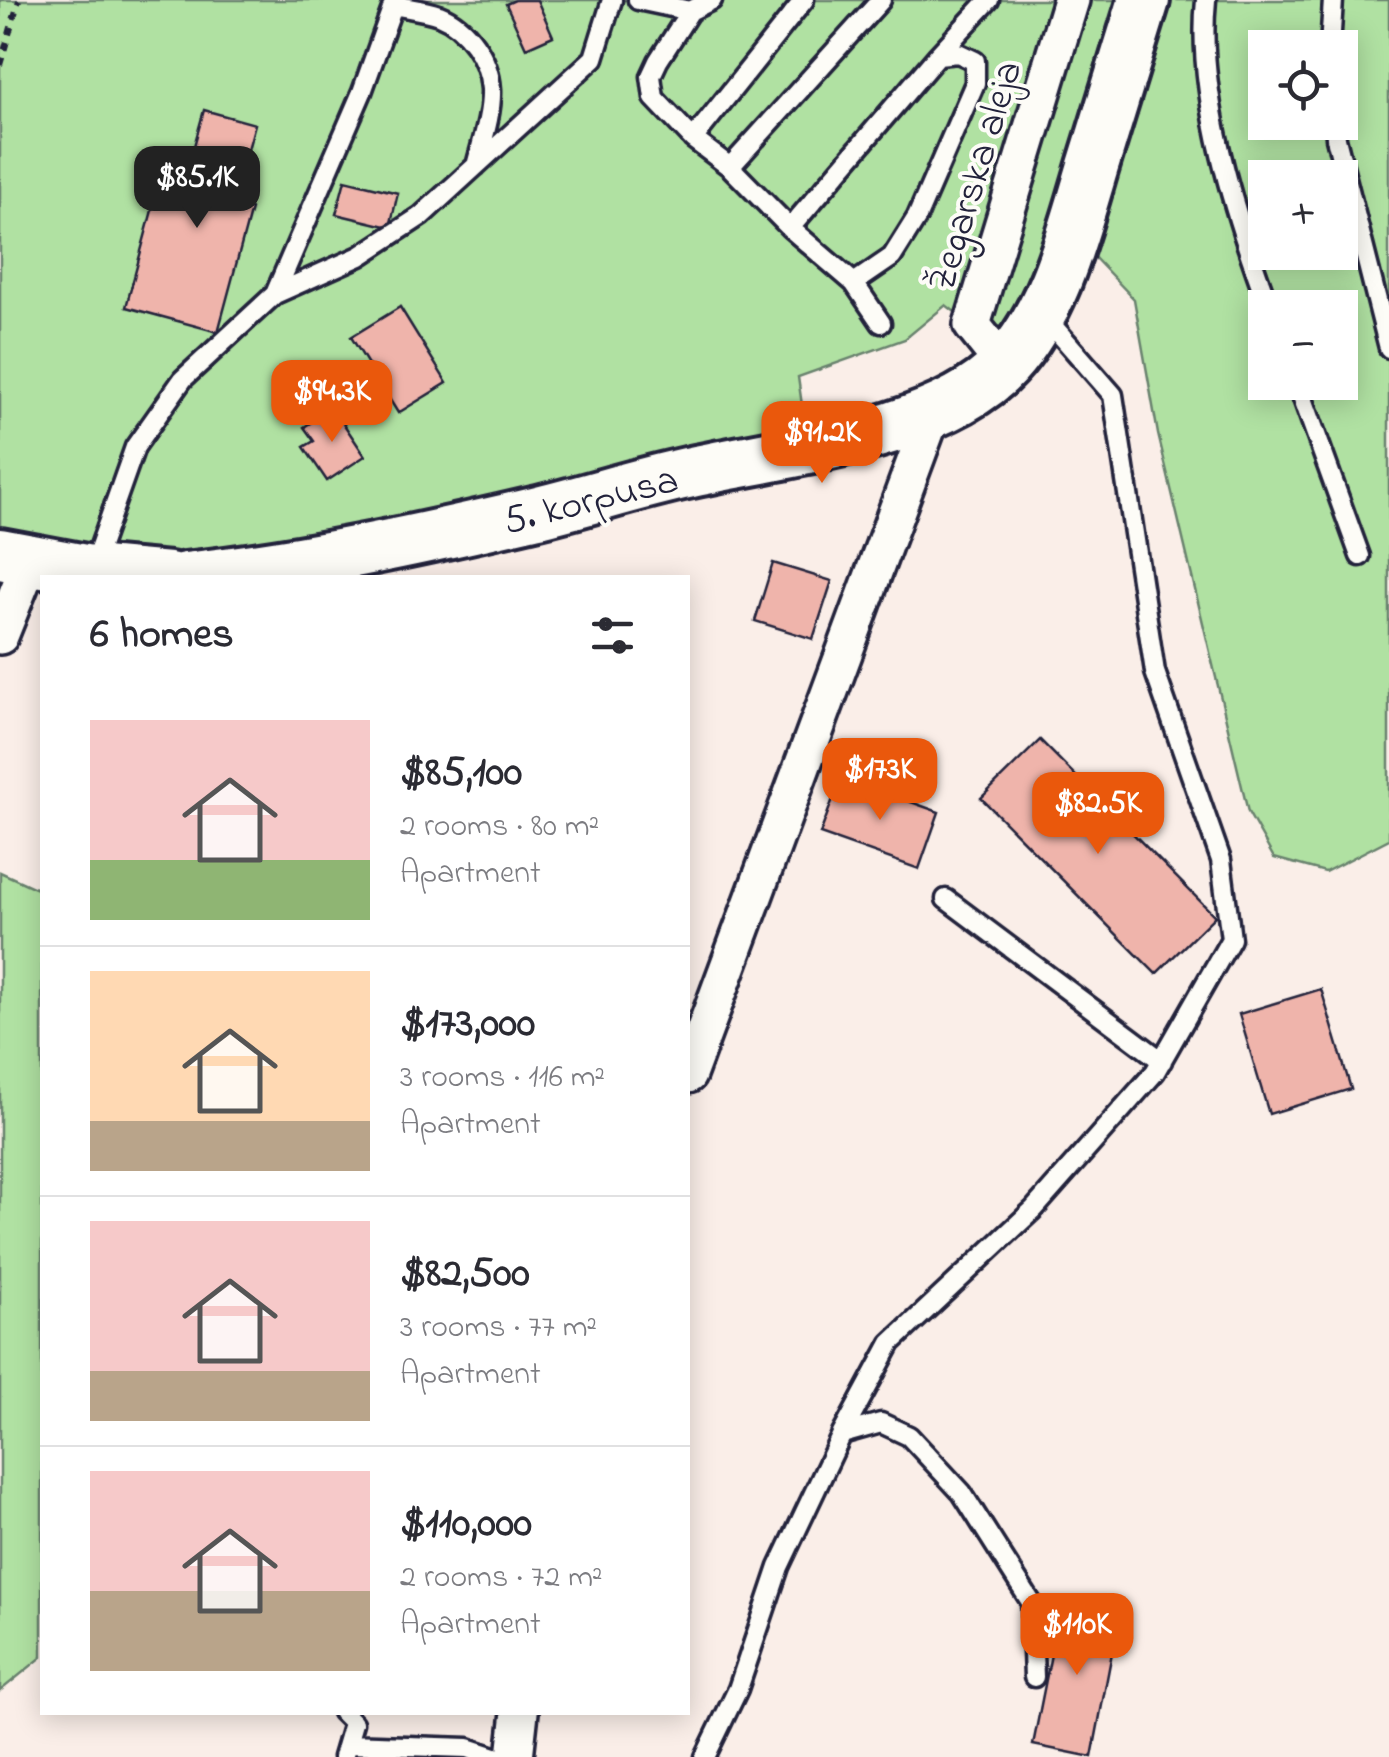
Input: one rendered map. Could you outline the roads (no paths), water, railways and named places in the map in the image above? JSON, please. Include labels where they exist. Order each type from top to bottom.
[{"type":"street","name":"Žegarska aleja","points":[[1004,366],[972,325],[1071,0]]},
{"type":"street","name":"5. korpusa","points":[[211,575],[434,536],[687,473],[808,448],[895,425],[958,400],[1004,366],[1042,312],[1072,234],[1144,0]]},
{"type":"street","points":[[690,1070],[934,410]]},
{"type":"street","points":[[0,636],[15,558],[136,575]]},
{"type":"street","points":[[516,1757],[520,1715]]},
{"type":"lane","points":[[91,571],[135,446],[183,379],[275,294],[360,256],[421,216],[594,58],[612,0]]},
{"type":"lane","points":[[638,0],[690,11]]},
{"type":"lane","points":[[712,0],[690,11],[651,76],[654,98],[693,139],[730,167],[790,228],[854,283],[880,324]]},
{"type":"lane","points":[[693,139],[804,0]]},
{"type":"lane","points":[[730,167],[881,0]]},
{"type":"lane","points":[[790,228],[989,0]]},
{"type":"lane","points":[[1206,0],[1210,90],[1226,179],[1263,290]]},
{"type":"lane","points":[[1331,30],[1332,0]]},
{"type":"lane","points":[[275,294],[356,109],[394,2],[454,23],[467,32],[481,57],[491,87],[476,166]]},
{"type":"lane","points":[[854,283],[892,257],[916,217],[975,82],[975,60],[958,53],[938,55]]},
{"type":"lane","points":[[1337,140],[1389,348]]},
{"type":"lane","points":[[704,1757],[738,1689],[779,1568],[890,1343],[1034,1209],[1156,1072],[1231,939],[1221,860],[1156,672],[1113,395],[1042,312]]},
{"type":"lane","points":[[1303,400],[1360,556]]},
{"type":"lane","points":[[946,899],[1162,1061]]},
{"type":"lane","points":[[842,1434],[881,1424],[909,1436],[962,1493],[1032,1602],[1034,1676]]},
{"type":"lane","points":[[345,1715],[353,1723],[345,1750],[468,1748],[495,1757]]}]
